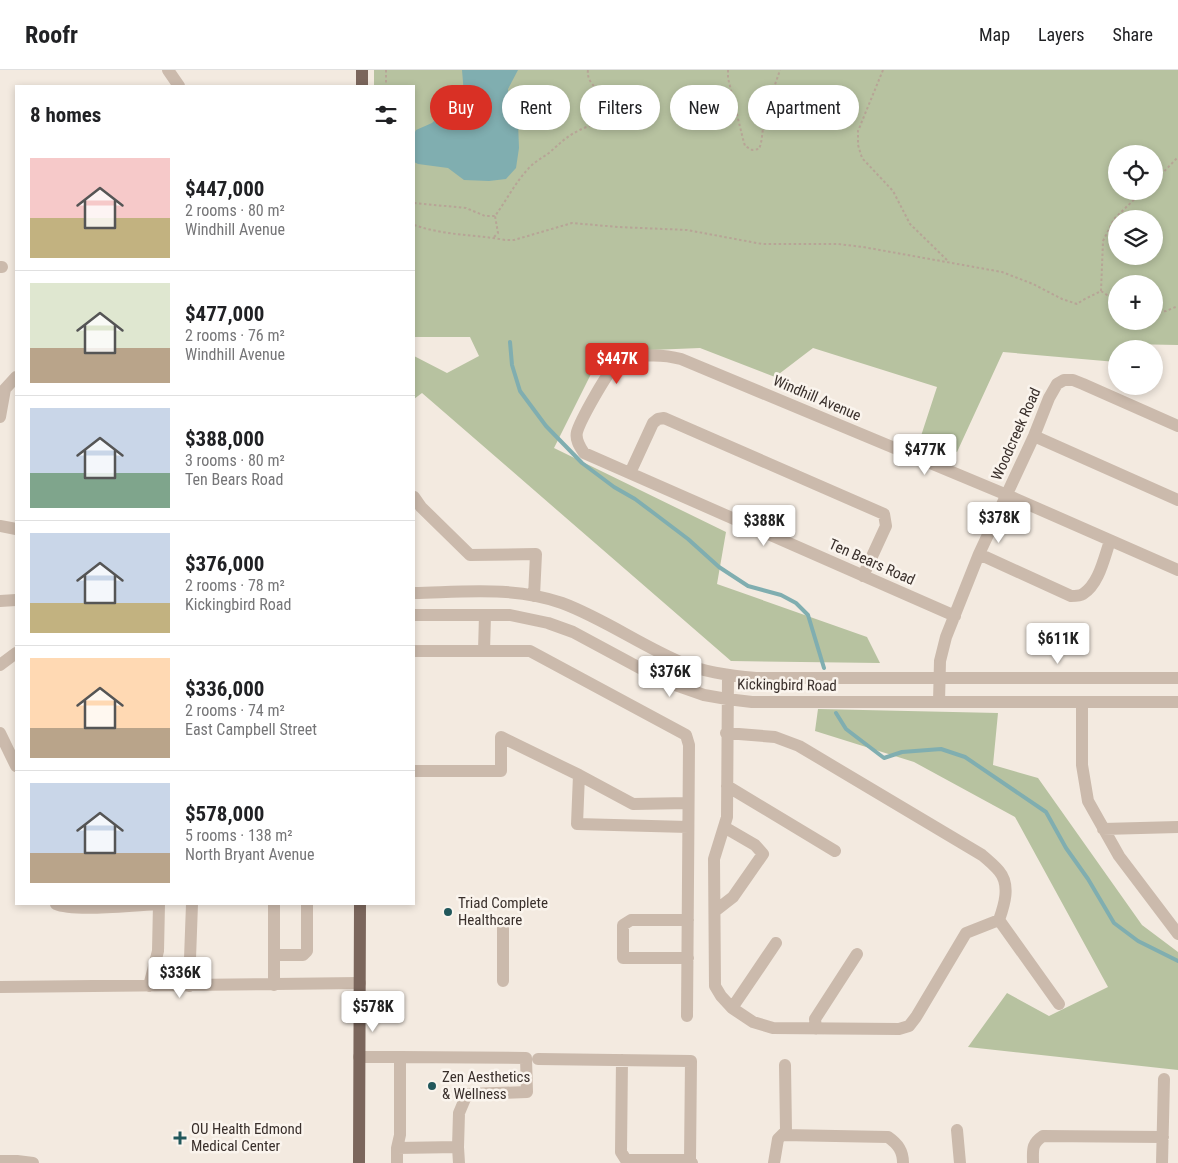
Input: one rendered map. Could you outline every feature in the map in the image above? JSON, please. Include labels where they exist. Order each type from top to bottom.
[{"type":"main road","points":[[362,70],[362,85]]},
{"type":"main road","points":[[359,1163],[360,905]]},
{"type":"street","points":[[171,71],[178,85]]},
{"type":"street","name":"Windhill Avenue","points":[[584,453],[578,444],[577,432],[606,376],[617,364],[634,357],[665,355],[681,359],[1007,495],[1178,570]]},
{"type":"street","points":[[0,416],[5,390],[15,378]]},
{"type":"street","name":"Woodcreek Road","points":[[938,702],[940,660],[946,637],[979,554],[1057,384],[1064,380],[1073,380],[1178,426]]},
{"type":"street","points":[[630,473],[653,423],[658,419],[664,418],[875,510],[884,514],[886,526],[863,576]]},
{"type":"street","points":[[1034,436],[1178,500]]},
{"type":"street","name":"Ten Bears Road","points":[[584,453],[955,616]]},
{"type":"street","points":[[415,498],[470,554],[536,554],[534,596]]},
{"type":"street","points":[[0,526],[15,529]]},
{"type":"street","points":[[979,554],[1071,596],[1082,595],[1098,575],[1110,541]]},
{"type":"street","name":"Kickingbird Road","points":[[415,593],[505,592],[534,596],[561,603],[583,612],[686,665],[728,676],[756,678],[1178,678]]},
{"type":"street","points":[[0,601],[15,600]]},
{"type":"street","name":"Kickingbird Road","points":[[415,615],[519,616],[548,623],[573,632],[664,681],[704,695],[727,699],[761,702],[1178,702]]},
{"type":"street","points":[[484,651],[485,615]]},
{"type":"street","points":[[415,651],[530,651],[686,734],[689,745],[688,1016]]},
{"type":"street","points":[[0,665],[15,654]]},
{"type":"street","points":[[726,733],[775,737],[799,746],[982,855],[1001,873],[1005,886],[1005,903],[999,920],[966,934],[909,1026],[899,1029],[773,1028],[753,1022],[732,1008],[715,986],[714,859],[727,817],[726,733],[728,676]]},
{"type":"street","points":[[1050,678],[1050,701]]},
{"type":"street","points":[[1134,678],[1135,702]]},
{"type":"street","points":[[1082,702],[1082,765],[1088,801],[1119,856],[1178,934]]},
{"type":"street","points":[[0,733],[15,764]]},
{"type":"street","points":[[415,770],[501,771],[501,737],[579,775],[632,804],[688,803]]},
{"type":"street","points":[[579,775],[576,824],[688,826]]},
{"type":"street","points":[[726,786],[835,851]]},
{"type":"street","points":[[714,911],[733,897],[763,854],[755,844],[724,827]]},
{"type":"street","points":[[1103,829],[1178,828]]},
{"type":"street","points":[[60,905],[82,907],[133,905]]},
{"type":"street","points":[[149,986],[158,951],[159,905]]},
{"type":"street","points":[[189,986],[192,905]]},
{"type":"street","points":[[274,905],[274,985]]},
{"type":"street","points":[[274,955],[303,955],[307,951],[307,905]]},
{"type":"street","points":[[688,920],[631,920],[624,925],[623,958],[688,958]]},
{"type":"street","points":[[999,920],[1059,1004]]},
{"type":"street","points":[[503,924],[503,981]]},
{"type":"street","points":[[732,1008],[776,943]]},
{"type":"street","points":[[816,1029],[815,1019],[857,954]]},
{"type":"street","points":[[0,987],[360,983]]},
{"type":"street","points":[[359,1057],[526,1058],[526,1092],[467,1094],[459,1112],[459,1163]]},
{"type":"street","points":[[397,1163],[397,1148],[400,1135],[400,1057]]},
{"type":"street","points":[[538,1059],[622,1060],[691,1061],[691,1161],[626,1160],[623,1157],[621,1152],[622,1060]]},
{"type":"street","points":[[774,1163],[778,1139],[786,1131],[785,1065]]},
{"type":"street","points":[[1162,1163],[1164,1079]]},
{"type":"street","points":[[957,1130],[960,1163]]},
{"type":"street","points":[[783,1134],[888,1137],[903,1153],[903,1163]]},
{"type":"street","points":[[1033,1163],[1033,1147],[1036,1141],[1043,1136],[1163,1137]]},
{"type":"street","points":[[397,1148],[458,1147]]},
{"type":"street","points":[[0,1161],[17,1160],[33,1163]]},
{"type":"path","points":[[386,70],[386,85]]},
{"type":"path","points":[[493,238],[498,233],[495,216],[528,169],[568,136],[591,125],[611,123],[618,121],[622,117],[623,112],[620,107],[591,82],[587,75],[588,70]]},
{"type":"path","points":[[728,70],[728,78],[745,146],[752,150],[759,149],[762,144],[761,134],[765,116],[780,70]]},
{"type":"path","points":[[883,70],[858,131],[858,145],[862,158],[893,191],[910,224],[948,261]]},
{"type":"path","points":[[1163,173],[1178,157]]},
{"type":"path","points":[[1101,291],[1103,241],[1114,219],[1134,200]]},
{"type":"path","points":[[415,203],[466,208],[485,216],[495,216]]},
{"type":"path","points":[[415,225],[454,235],[514,240],[572,223],[618,228],[687,230],[762,244],[838,244],[948,261],[1002,272],[1077,304],[1101,291]]},
{"type":"path","points":[[1101,291],[1108,296]]},
{"type":"path","points":[[1163,311],[1178,306]]},
{"type":"green space","points":[[374,70],[1178,70],[1178,345],[1163,345],[1163,340],[1108,340],[1108,361],[1003,352],[957,452],[920,439],[937,387],[813,348],[775,377],[700,348],[602,352],[554,448],[726,532],[717,584],[867,637],[880,663],[731,661],[422,393],[415,398],[415,357],[447,373],[479,356],[470,337],[415,337],[415,85],[374,85]]},
{"type":"green space","points":[[818,709],[998,713],[993,765],[1038,778],[1142,925],[1178,952],[1178,1070],[968,1047],[1007,993],[1049,1016],[1108,987],[1015,817],[914,762],[815,731]]},
{"type":"water","points":[[462,70],[518,70],[510,85],[502,85],[502,130],[518,130],[519,148],[516,168],[506,179],[489,181],[464,180],[448,168],[415,162],[416,130],[430,124],[430,130],[492,130],[492,85],[463,85]]},
{"type":"waterway","points":[[510,342],[512,365],[520,391],[546,426],[582,463],[614,487],[635,499],[688,539],[719,567],[748,586],[781,595],[796,603],[808,615],[824,668]]},
{"type":"waterway","points":[[836,713],[846,729],[884,758],[902,752],[941,749],[965,757],[1046,812],[1066,848],[1088,879],[1114,923],[1138,941],[1178,961]]},
{"type":"place","name":"Triad Complete Healthcare","points":[[448,912]]},
{"type":"place","name":"Zen Aesthetics & Wellness","points":[[432,1086]]},
{"type":"place","name":"OU Health Edmond Medical Center","points":[[180,1138]]}]
